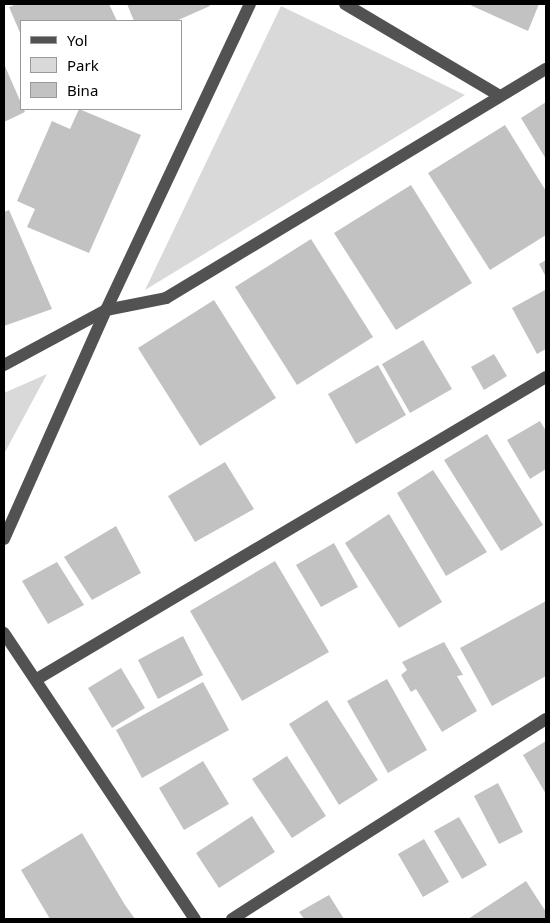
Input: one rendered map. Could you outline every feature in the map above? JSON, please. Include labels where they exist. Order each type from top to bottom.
[{"type":"street","points":[[4,539],[106,310],[250,4]]},
{"type":"street","points":[[344,4],[500,96]]},
{"type":"street","points":[[4,364],[106,310],[166,298],[546,69]]},
{"type":"street","points":[[37,679],[546,377]]},
{"type":"street","points":[[4,633],[37,679],[195,919]]},
{"type":"street","points":[[232,919],[546,719]]},
{"type":"green space","points":[[281,6],[465,95],[145,290]]},
{"type":"green space","points":[[47,374],[4,454],[4,393]]},
{"type":"building","points":[[17,4],[109,4],[117,20],[20,20],[20,33],[9,7]]},
{"type":"building","points":[[127,4],[209,4],[210,6],[178,20],[134,20]]},
{"type":"building","points":[[468,4],[539,4],[528,31]]},
{"type":"building","points":[[4,64],[20,101],[20,110],[24,110],[25,112],[4,122]]},
{"type":"building","points":[[546,102],[546,159],[521,118]]},
{"type":"building","points":[[79,110],[81,110],[141,135],[89,253],[27,227],[35,209],[17,201],[52,121],[70,129]]},
{"type":"building","points":[[505,125],[546,191],[546,235],[490,270],[428,173]]},
{"type":"building","points":[[411,185],[472,283],[396,330],[334,233]]},
{"type":"building","points":[[9,210],[52,309],[4,326],[4,212]]},
{"type":"building","points":[[311,239],[373,337],[297,385],[235,287]]},
{"type":"building","points":[[546,260],[546,277],[539,264]]},
{"type":"building","points":[[545,290],[546,349],[537,354],[512,308]]},
{"type":"building","points":[[214,300],[276,398],[200,446],[138,348]]},
{"type":"building","points":[[423,340],[452,389],[410,413],[382,364]]},
{"type":"building","points":[[494,354],[507,376],[484,390],[471,367]]},
{"type":"building","points":[[378,365],[406,415],[356,444],[328,394]]},
{"type":"building","points":[[540,421],[546,431],[546,469],[530,479],[507,440]]},
{"type":"building","points":[[487,434],[543,525],[501,551],[444,460]]},
{"type":"building","points":[[225,462],[254,509],[195,542],[168,496]]},
{"type":"building","points":[[433,470],[487,552],[446,576],[397,493]]},
{"type":"building","points":[[389,514],[442,602],[399,628],[345,543]]},
{"type":"building","points":[[116,526],[141,573],[92,600],[64,557]]},
{"type":"building","points":[[334,543],[358,587],[321,607],[296,565]]},
{"type":"building","points":[[275,561],[329,652],[242,701],[190,611]]},
{"type":"building","points":[[57,562],[84,605],[48,624],[22,581]]},
{"type":"building","points":[[546,601],[546,676],[492,706],[460,648]]},
{"type":"building","points":[[183,636],[203,675],[158,699],[138,660]]},
{"type":"building","points":[[444,642],[463,675],[457,676],[477,711],[442,732],[416,689],[411,692],[401,675],[407,670],[402,662]]},
{"type":"building","points":[[121,668],[145,708],[112,728],[88,688]]},
{"type":"building","points":[[387,679],[427,750],[388,773],[347,701]]},
{"type":"building","points":[[203,682],[229,730],[142,778],[116,730]]},
{"type":"building","points":[[327,700],[378,780],[339,805],[289,724]]},
{"type":"building","points":[[546,741],[546,794],[523,755]]},
{"type":"building","points":[[287,756],[326,816],[292,838],[252,779]]},
{"type":"building","points":[[203,761],[229,804],[184,830],[159,788]]},
{"type":"building","points":[[498,783],[523,832],[499,844],[474,796]]},
{"type":"building","points":[[252,816],[275,852],[219,888],[196,853]]},
{"type":"building","points":[[459,817],[487,865],[462,879],[434,831]]},
{"type":"building","points":[[82,833],[135,919],[50,919],[21,870]]},
{"type":"building","points":[[424,839],[449,882],[423,897],[398,854]]},
{"type":"building","points":[[526,881],[546,912],[546,919],[468,919]]},
{"type":"building","points":[[329,895],[344,919],[304,919],[299,912]]}]
